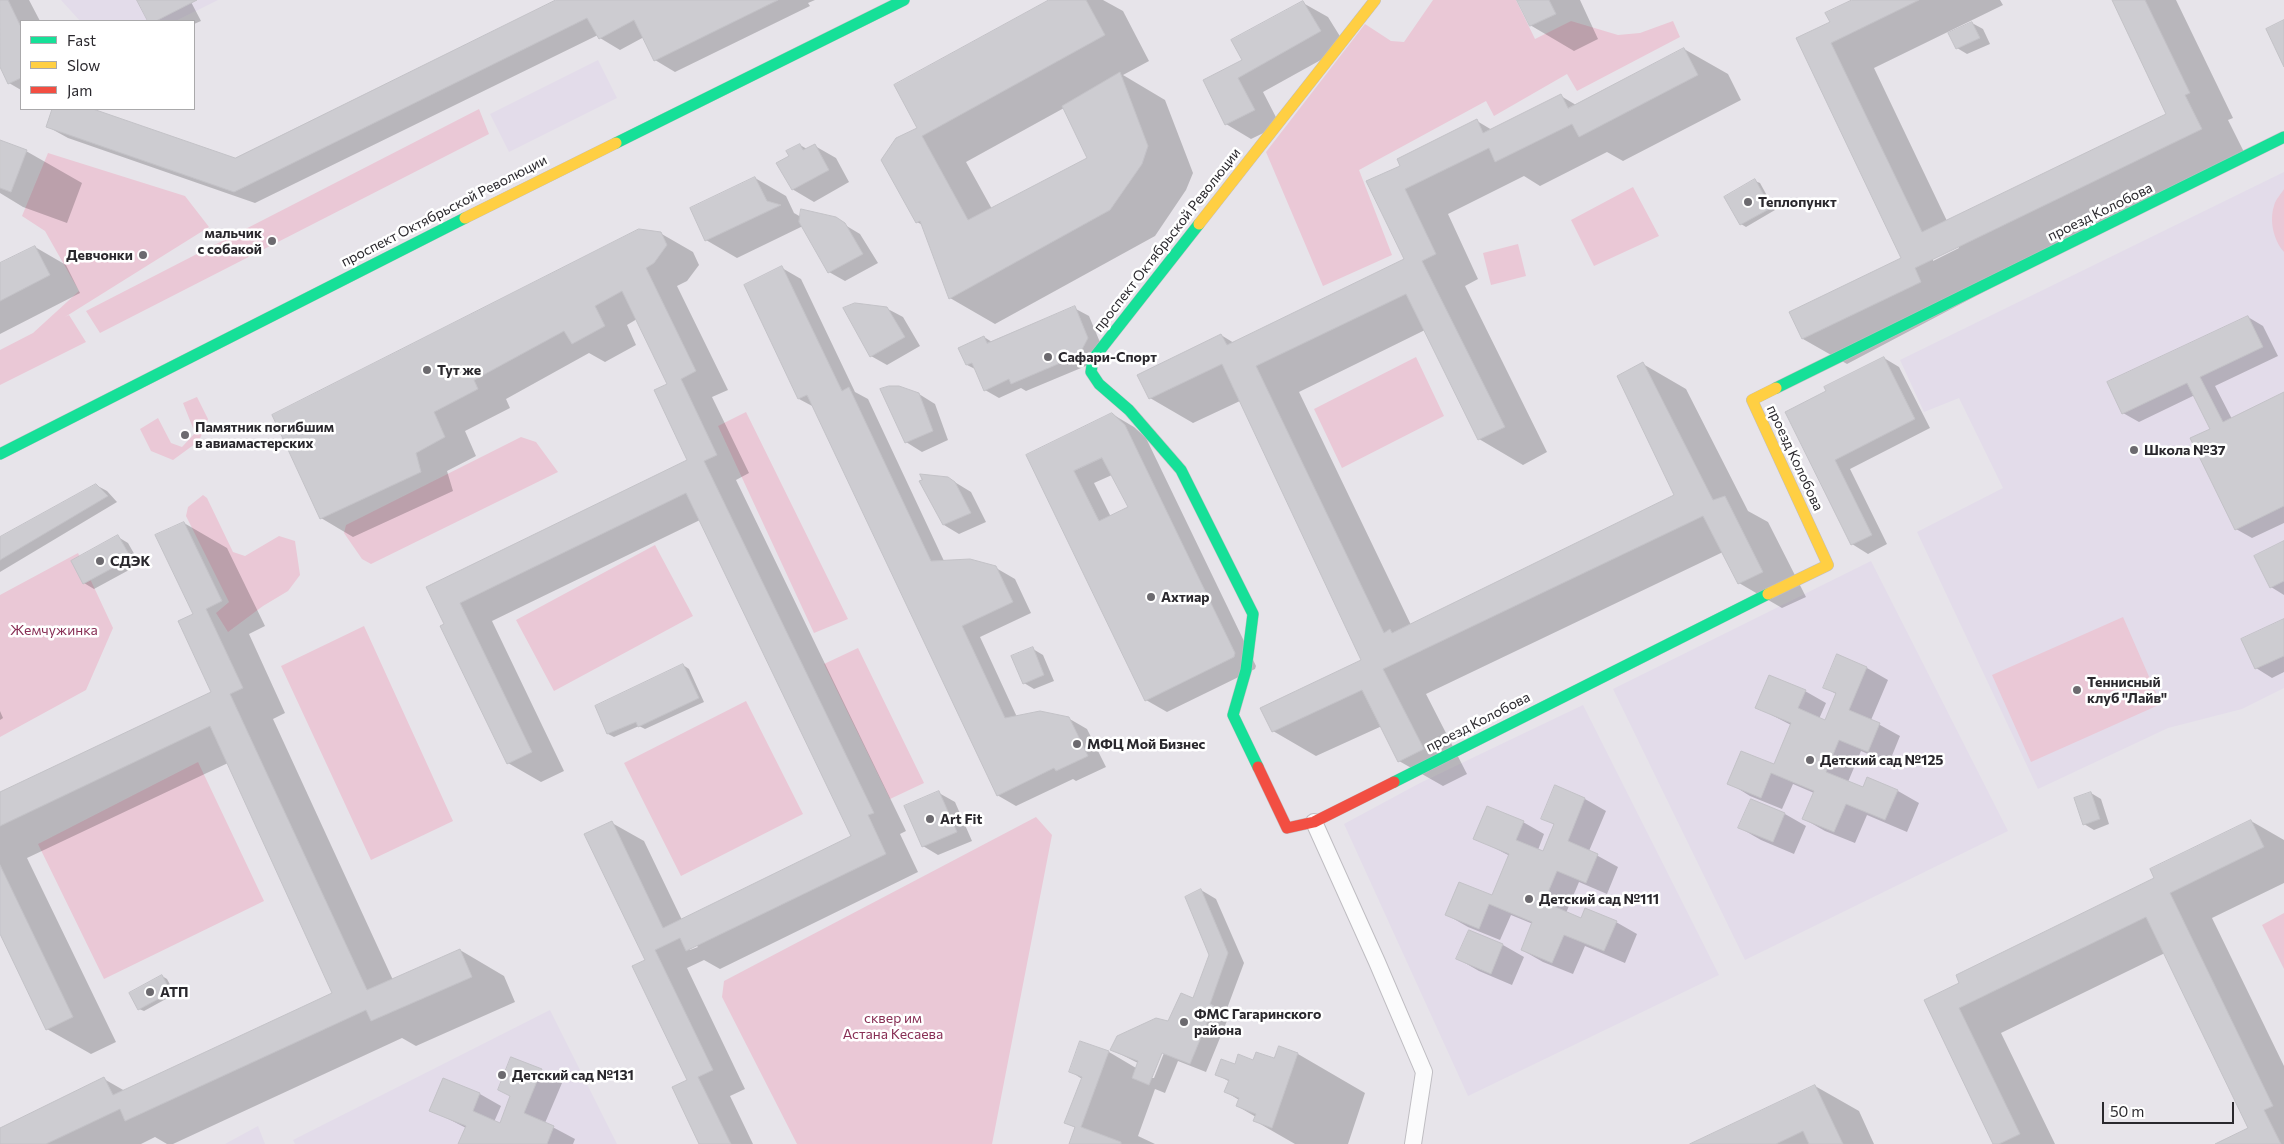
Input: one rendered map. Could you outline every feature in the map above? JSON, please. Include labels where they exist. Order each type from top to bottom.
[{"type":"street","name":"проспект Октябрьской Революции","points":[[0,454],[426,237],[904,0]]},
{"type":"street","name":"проспект Октябрьской Революции","points":[[1314,822],[1287,828],[1233,715],[1246,670],[1253,614],[1181,470],[1129,410],[1099,384],[1091,372],[1093,359],[1375,0]]},
{"type":"street","name":"проезд Колобова","points":[[1314,822],[1594,680],[1828,565],[1752,400],[2284,138]]},
{"type":"street","points":[[1314,822],[1424,1072],[1413,1144]]},
{"type":"shaded area","points":[[61,0],[218,0],[178,20],[79,20]]},
{"type":"shaded area","points":[[598,60],[617,98],[509,152],[490,114]]},
{"type":"shaded area","name":"Школа №37","points":[[2284,172],[2284,688],[2242,709],[2168,728],[2038,789],[1917,532],[2003,488],[1959,398],[1924,412],[1900,360]]},
{"type":"shaded area","name":"Детский сад №125","points":[[1871,561],[2008,831],[1745,960],[1613,689]]},
{"type":"shaded area","name":"Детский сад №111","points":[[1583,705],[1719,975],[1468,1096],[1344,824],[1420,783]]},
{"type":"shaded area","name":"Детский сад №131","points":[[550,1010],[617,1144],[295,1144],[293,1140]]},
{"type":"shaded area","points":[[258,1126],[265,1144],[225,1144]]},
{"type":"green space","points":[[1433,0],[1516,0],[1535,39],[1571,21],[1618,35],[1640,33],[1673,21],[1680,37],[1577,91],[1567,74],[1494,116],[1486,101],[1359,170],[1392,255],[1323,286],[1266,152],[1365,24],[1391,41],[1404,42]]},
{"type":"green space","points":[[479,109],[489,134],[100,333],[86,311]]},
{"type":"green space","points":[[48,153],[185,196],[209,227],[65,317],[69,315],[86,342],[0,385],[0,350],[33,333],[79,291],[45,231],[22,216]]},
{"type":"green space","points":[[1633,187],[1659,236],[1594,266],[1571,220]]},
{"type":"green space","points":[[2284,189],[2284,252],[2275,237],[2272,218],[2277,199]]},
{"type":"green space","points":[[1518,244],[1526,276],[1491,285],[1483,253]]},
{"type":"green space","points":[[1416,357],[1444,416],[1342,468],[1314,409]]},
{"type":"green space","points":[[197,397],[208,419],[199,441],[173,460],[151,451],[140,429],[158,418],[171,443],[182,447],[195,433],[183,403]]},
{"type":"green space","points":[[746,412],[848,619],[814,633],[718,426]]},
{"type":"green space","points":[[521,437],[536,442],[558,472],[371,564],[362,559],[344,533],[346,525]]},
{"type":"green space","points":[[203,495],[207,498],[233,552],[245,556],[279,536],[295,541],[300,575],[288,591],[263,606],[228,632],[216,613],[229,602],[186,516],[188,507]]},
{"type":"green space","points":[[655,545],[693,616],[554,691],[516,620]]},
{"type":"green space","name":"Жемчужинка","points":[[78,553],[113,628],[86,690],[0,737],[0,595]]},
{"type":"green space","name":"Теннисный клуб \"Лайв\"","points":[[2123,617],[2161,704],[2031,762],[1992,675]]},
{"type":"green space","points":[[364,626],[453,821],[371,860],[281,666]]},
{"type":"green space","points":[[858,648],[924,783],[890,799],[824,664]]},
{"type":"green space","points":[[746,701],[803,814],[681,876],[624,763]]},
{"type":"green space","points":[[198,762],[264,901],[104,979],[38,844]]},
{"type":"green space","name":"сквер им Астана Кесаева","points":[[1036,817],[1052,835],[992,1144],[797,1144],[722,997],[724,981]]},
{"type":"green space","points":[[2284,913],[2284,969],[2262,925]]},
{"type":"building","points":[[0,0],[8,0],[20,25],[20,78],[8,84],[0,67]]},
{"type":"building","points":[[137,0],[197,0],[158,20],[147,20]]},
{"type":"building","points":[[556,0],[778,0],[654,61],[634,20],[599,39],[587,18],[234,192],[46,127],[52,110],[96,110],[235,158]]},
{"type":"building","points":[[1049,0],[1086,0],[1105,35],[922,136],[968,220],[1087,158],[1062,106],[1120,72],[1148,146],[1142,164],[1110,210],[949,299],[920,221],[916,223],[881,160],[896,138],[917,128],[894,85]]},
{"type":"building","points":[[1517,0],[1549,0],[1556,14],[1530,26]]},
{"type":"building","points":[[1852,0],[1919,0],[1831,43],[1922,232],[2166,114],[2112,0],[2145,0],[2190,93],[2185,95],[2202,129],[1915,268],[1921,282],[1802,339],[1789,312],[1901,258],[1796,38],[1830,22],[1825,13]]},
{"type":"building","points":[[1303,1],[1321,31],[1238,78],[1255,110],[1225,125],[1203,80],[1242,60],[1231,40]]},
{"type":"building","points":[[2284,20],[2284,67],[2266,29]]},
{"type":"building","points":[[1972,22],[1980,38],[1956,49],[1948,33]]},
{"type":"building","points":[[1684,48],[1698,75],[1579,137],[1572,124],[1495,162],[1489,148],[1405,189],[1436,254],[1422,261],[1505,427],[1478,440],[1406,294],[1256,366],[1384,633],[1390,629],[1392,633],[1674,495],[1617,376],[1643,362],[1713,500],[1725,496],[1763,572],[1738,584],[1703,516],[1383,669],[1424,749],[1398,762],[1362,690],[1272,732],[1260,708],[1361,660],[1222,364],[1149,399],[1137,375],[1221,334],[1227,345],[1404,259],[1366,181],[1400,166],[1397,159],[1477,119],[1483,133],[1561,94],[1568,108]]},
{"type":"building","points":[[0,140],[27,150],[11,192],[0,188]]},
{"type":"building","points":[[800,144],[803,150],[815,144],[829,170],[792,190],[776,163],[789,156],[786,151]]},
{"type":"building","points":[[755,177],[767,201],[781,205],[705,241],[690,208]]},
{"type":"building","name":"Теплопункт","points":[[1755,179],[1771,208],[1740,225],[1724,197]]},
{"type":"building","points":[[801,209],[836,217],[845,223],[863,254],[828,273],[799,222]]},
{"type":"building","points":[[639,229],[661,232],[667,245],[654,263],[646,268],[696,371],[681,379],[717,455],[704,461],[874,813],[868,815],[886,854],[686,951],[680,938],[655,950],[713,1070],[698,1077],[731,1144],[699,1144],[672,1087],[687,1080],[632,966],[645,960],[584,834],[612,821],[663,928],[851,836],[686,493],[460,603],[532,752],[507,764],[440,626],[444,624],[426,587],[687,460],[654,390],[667,384],[622,291],[595,306],[605,326],[572,344],[564,331],[474,380],[478,389],[434,412],[445,437],[416,453],[421,472],[320,519],[272,415]]},
{"type":"building","points":[[35,246],[50,275],[0,301],[0,263]]},
{"type":"building","points":[[782,266],[842,391],[849,387],[931,561],[970,559],[996,566],[1013,602],[962,626],[1005,718],[1040,711],[1069,717],[1088,756],[1056,771],[1054,768],[997,796],[807,395],[798,399],[744,285]]},
{"type":"building","points":[[855,303],[887,307],[905,337],[870,357],[843,308]]},
{"type":"building","points":[[1075,306],[1088,338],[1079,355],[1011,384],[1009,379],[984,391],[972,363],[966,365],[958,348],[984,336],[987,343]]},
{"type":"building","points":[[2248,316],[2263,347],[2200,377],[2223,422],[2284,392],[2284,506],[2235,530],[2190,438],[2210,429],[2187,383],[2122,414],[2107,382]]},
{"type":"building","points":[[1884,357],[1915,419],[1835,460],[1872,535],[1851,545],[1785,412],[1826,391],[1824,387]]},
{"type":"building","points":[[889,386],[899,386],[919,393],[933,431],[905,443],[880,389]]},
{"type":"building","name":"Ахтиар","points":[[1112,413],[1125,425],[1235,653],[1234,657],[1145,701],[1026,455]],"holes":[[[1102,458],[1128,507],[1099,521],[1074,471]]]},
{"type":"building","points":[[920,474],[948,477],[955,482],[971,513],[943,525],[919,481],[922,480]]},
{"type":"building","points":[[96,484],[108,496],[0,560],[0,537]]},
{"type":"building","points":[[184,522],[222,601],[206,609],[243,688],[230,694],[367,990],[460,949],[472,977],[371,1021],[366,1010],[125,1121],[120,1109],[46,1144],[0,1144],[0,1128],[104,1077],[113,1095],[332,993],[210,726],[0,826],[0,792],[211,692],[178,621],[193,614],[155,535]]},
{"type":"building","points":[[118,535],[131,558],[83,584],[71,561]]},
{"type":"building","points":[[2284,541],[2284,581],[2270,588],[2254,556]]},
{"type":"building","points":[[2284,619],[2284,656],[2255,669],[2241,639]]},
{"type":"building","points":[[1033,647],[1044,675],[1023,684],[1011,656]]},
{"type":"building","points":[[1837,654],[1867,667],[1849,710],[1880,723],[1868,752],[1839,740],[1826,772],[1863,787],[1867,777],[1898,790],[1885,820],[1846,804],[1834,832],[1802,819],[1814,791],[1771,773],[1761,798],[1727,784],[1741,751],[1774,764],[1791,723],[1755,708],[1769,675],[1806,690],[1798,708],[1825,720],[1836,693],[1823,688]]},
{"type":"building","points":[[683,664],[699,698],[638,727],[636,722],[607,734],[595,706]]},
{"type":"building","points":[[1555,785],[1585,798],[1568,841],[1598,854],[1586,883],[1557,871],[1544,902],[1581,918],[1585,908],[1617,921],[1604,951],[1564,935],[1552,963],[1521,950],[1532,922],[1489,904],[1479,929],[1445,915],[1459,882],[1492,895],[1509,854],[1473,839],[1487,806],[1524,821],[1516,840],[1543,851],[1554,824],[1541,819]]},
{"type":"building","points":[[939,791],[957,832],[922,847],[904,806]]},
{"type":"building","points":[[2091,792],[2100,819],[2083,825],[2074,798]]},
{"type":"building","points":[[1751,799],[1785,813],[1773,842],[1738,828]]},
{"type":"building","points":[[2251,820],[2264,847],[2170,893],[2273,1106],[2264,1110],[2281,1144],[2215,1144],[2248,1128],[2146,917],[1959,1008],[2020,1134],[1999,1144],[1993,1144],[1924,1000],[1959,983],[1956,975],[2154,878],[2150,869]]},
{"type":"building","points":[[0,865],[73,1017],[46,1030],[0,934]]},
{"type":"building","points":[[1201,889],[1228,953],[1210,1004],[1214,1006],[1190,1064],[1162,1053],[1149,1085],[1132,1078],[1138,1061],[1110,1050],[1117,1036],[1156,1018],[1168,1021],[1181,993],[1193,998],[1209,955],[1185,897]]},
{"type":"building","points":[[1469,930],[1503,944],[1491,974],[1456,959]]},
{"type":"building","name":"АТП","points":[[162,975],[171,992],[138,1010],[129,993]]},
{"type":"building","points":[[1080,1041],[1109,1051],[1081,1127],[1121,1142],[1121,1144],[1069,1144],[1075,1127],[1064,1123],[1082,1077],[1069,1072]]},
{"type":"building","points":[[1279,1046],[1298,1053],[1272,1128],[1253,1121],[1256,1114],[1236,1106],[1239,1098],[1224,1092],[1229,1080],[1215,1075],[1221,1059],[1235,1064],[1238,1054],[1253,1060],[1256,1052],[1274,1058]]},
{"type":"building","points":[[511,1057],[542,1069],[524,1113],[554,1126],[547,1144],[458,1144],[466,1126],[429,1111],[443,1078],[480,1093],[473,1111],[500,1123],[510,1096],[498,1090]]},
{"type":"building","points":[[1815,1085],[1843,1144],[1809,1144],[1803,1131],[1776,1144],[1690,1144]]},
{"type":"traffic: fast","points":[[616,143],[904,0]]},
{"type":"traffic: fast","points":[[1776,388],[2284,137]]},
{"type":"traffic: fast","points":[[0,454],[465,218]]},
{"type":"traffic: fast","points":[[1199,224],[1093,359],[1091,372],[1099,384],[1129,410],[1181,470],[1253,614],[1246,670],[1233,715],[1258,767]]},
{"type":"traffic: fast","points":[[1394,782],[1768,594]]},
{"type":"traffic: slow","points":[[1199,224],[1375,0]]},
{"type":"traffic: slow","points":[[465,218],[616,143]]},
{"type":"traffic: slow","points":[[1768,594],[1828,565],[1752,400],[1776,388]]},
{"type":"traffic: jam","points":[[1258,767],[1287,828],[1314,822],[1394,782]]},
{"type":"place","name":"Теплопункт","points":[[1748,202]]},
{"type":"place","name":"мальчик с собакой","points":[[272,241]]},
{"type":"place","name":"Девчонки","points":[[143,255]]},
{"type":"place","name":"Сафари-Спорт","points":[[1048,357]]},
{"type":"place","name":"Тут же","points":[[427,370]]},
{"type":"place","name":"Памятник погибшим в авиамастерских","points":[[185,435]]},
{"type":"place","name":"Школа №37","points":[[2134,450]]},
{"type":"place","name":"СДЭК","points":[[100,561]]},
{"type":"place","name":"Ахтиар","points":[[1151,597]]},
{"type":"place","name":"Теннисный клуб \"Лайв\"","points":[[2077,690]]},
{"type":"place","name":"МФЦ Мой Бизнес","points":[[1077,744]]},
{"type":"place","name":"Детский сад №125","points":[[1810,760]]},
{"type":"place","name":"Art Fit","points":[[930,819]]},
{"type":"place","name":"Детский сад №111","points":[[1529,899]]},
{"type":"place","name":"АТП","points":[[150,992]]},
{"type":"place","name":"ФМС Гагаринского района","points":[[1184,1022]]},
{"type":"place","name":"Детский сад №131","points":[[502,1075]]}]
